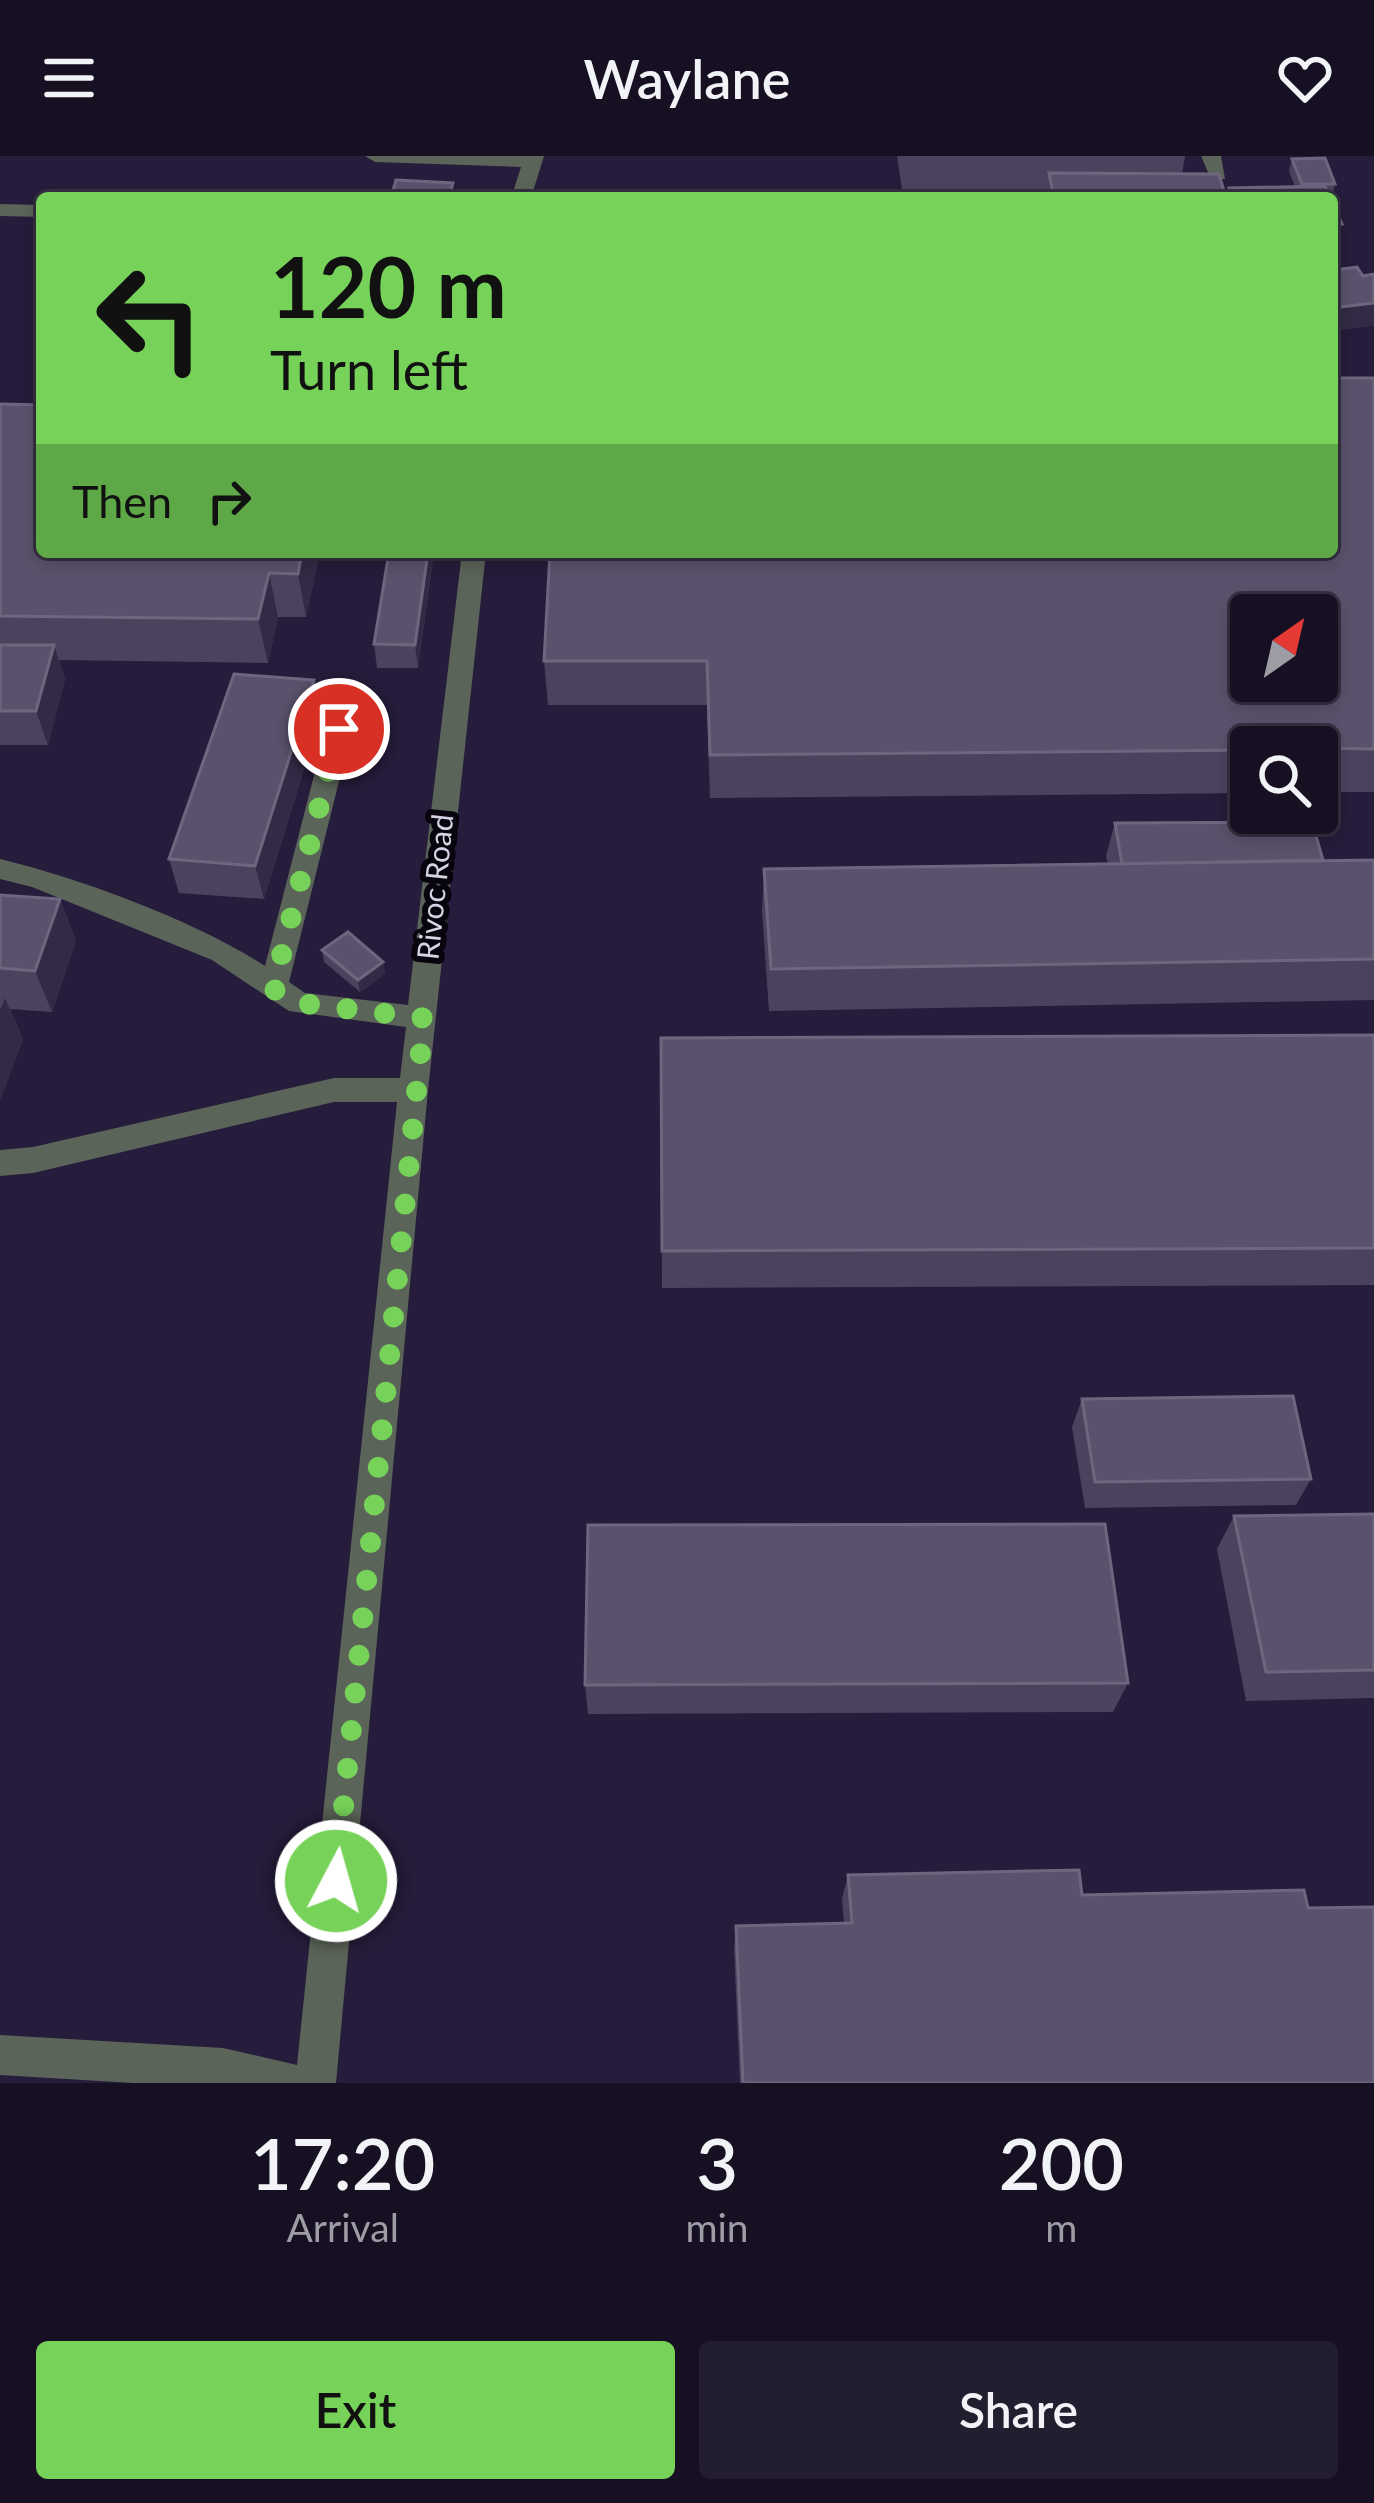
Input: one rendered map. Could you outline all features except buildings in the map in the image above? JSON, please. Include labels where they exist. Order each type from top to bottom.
[{"type":"street","points":[[375,156],[533,159],[523,192]]},
{"type":"street","points":[[0,211],[36,212]]},
{"type":"street","name":"Rivoc Road","points":[[316,2083],[413,1090],[473,558]]},
{"type":"street","points":[[273,989],[339,729]]},
{"type":"street","points":[[0,869],[38,878],[222,952],[299,1003],[424,1018]]},
{"type":"street","points":[[0,1163],[34,1160],[334,1090],[413,1090]]},
{"type":"street","points":[[0,2055],[223,2068],[291,2083]]},
{"type":"shaded area","points":[[0,156],[1374,156],[1374,2083],[0,2083]]},
{"type":"route","points":[[336,1881],[413,1090],[424,1018],[299,1003],[273,989],[339,729]]}]
